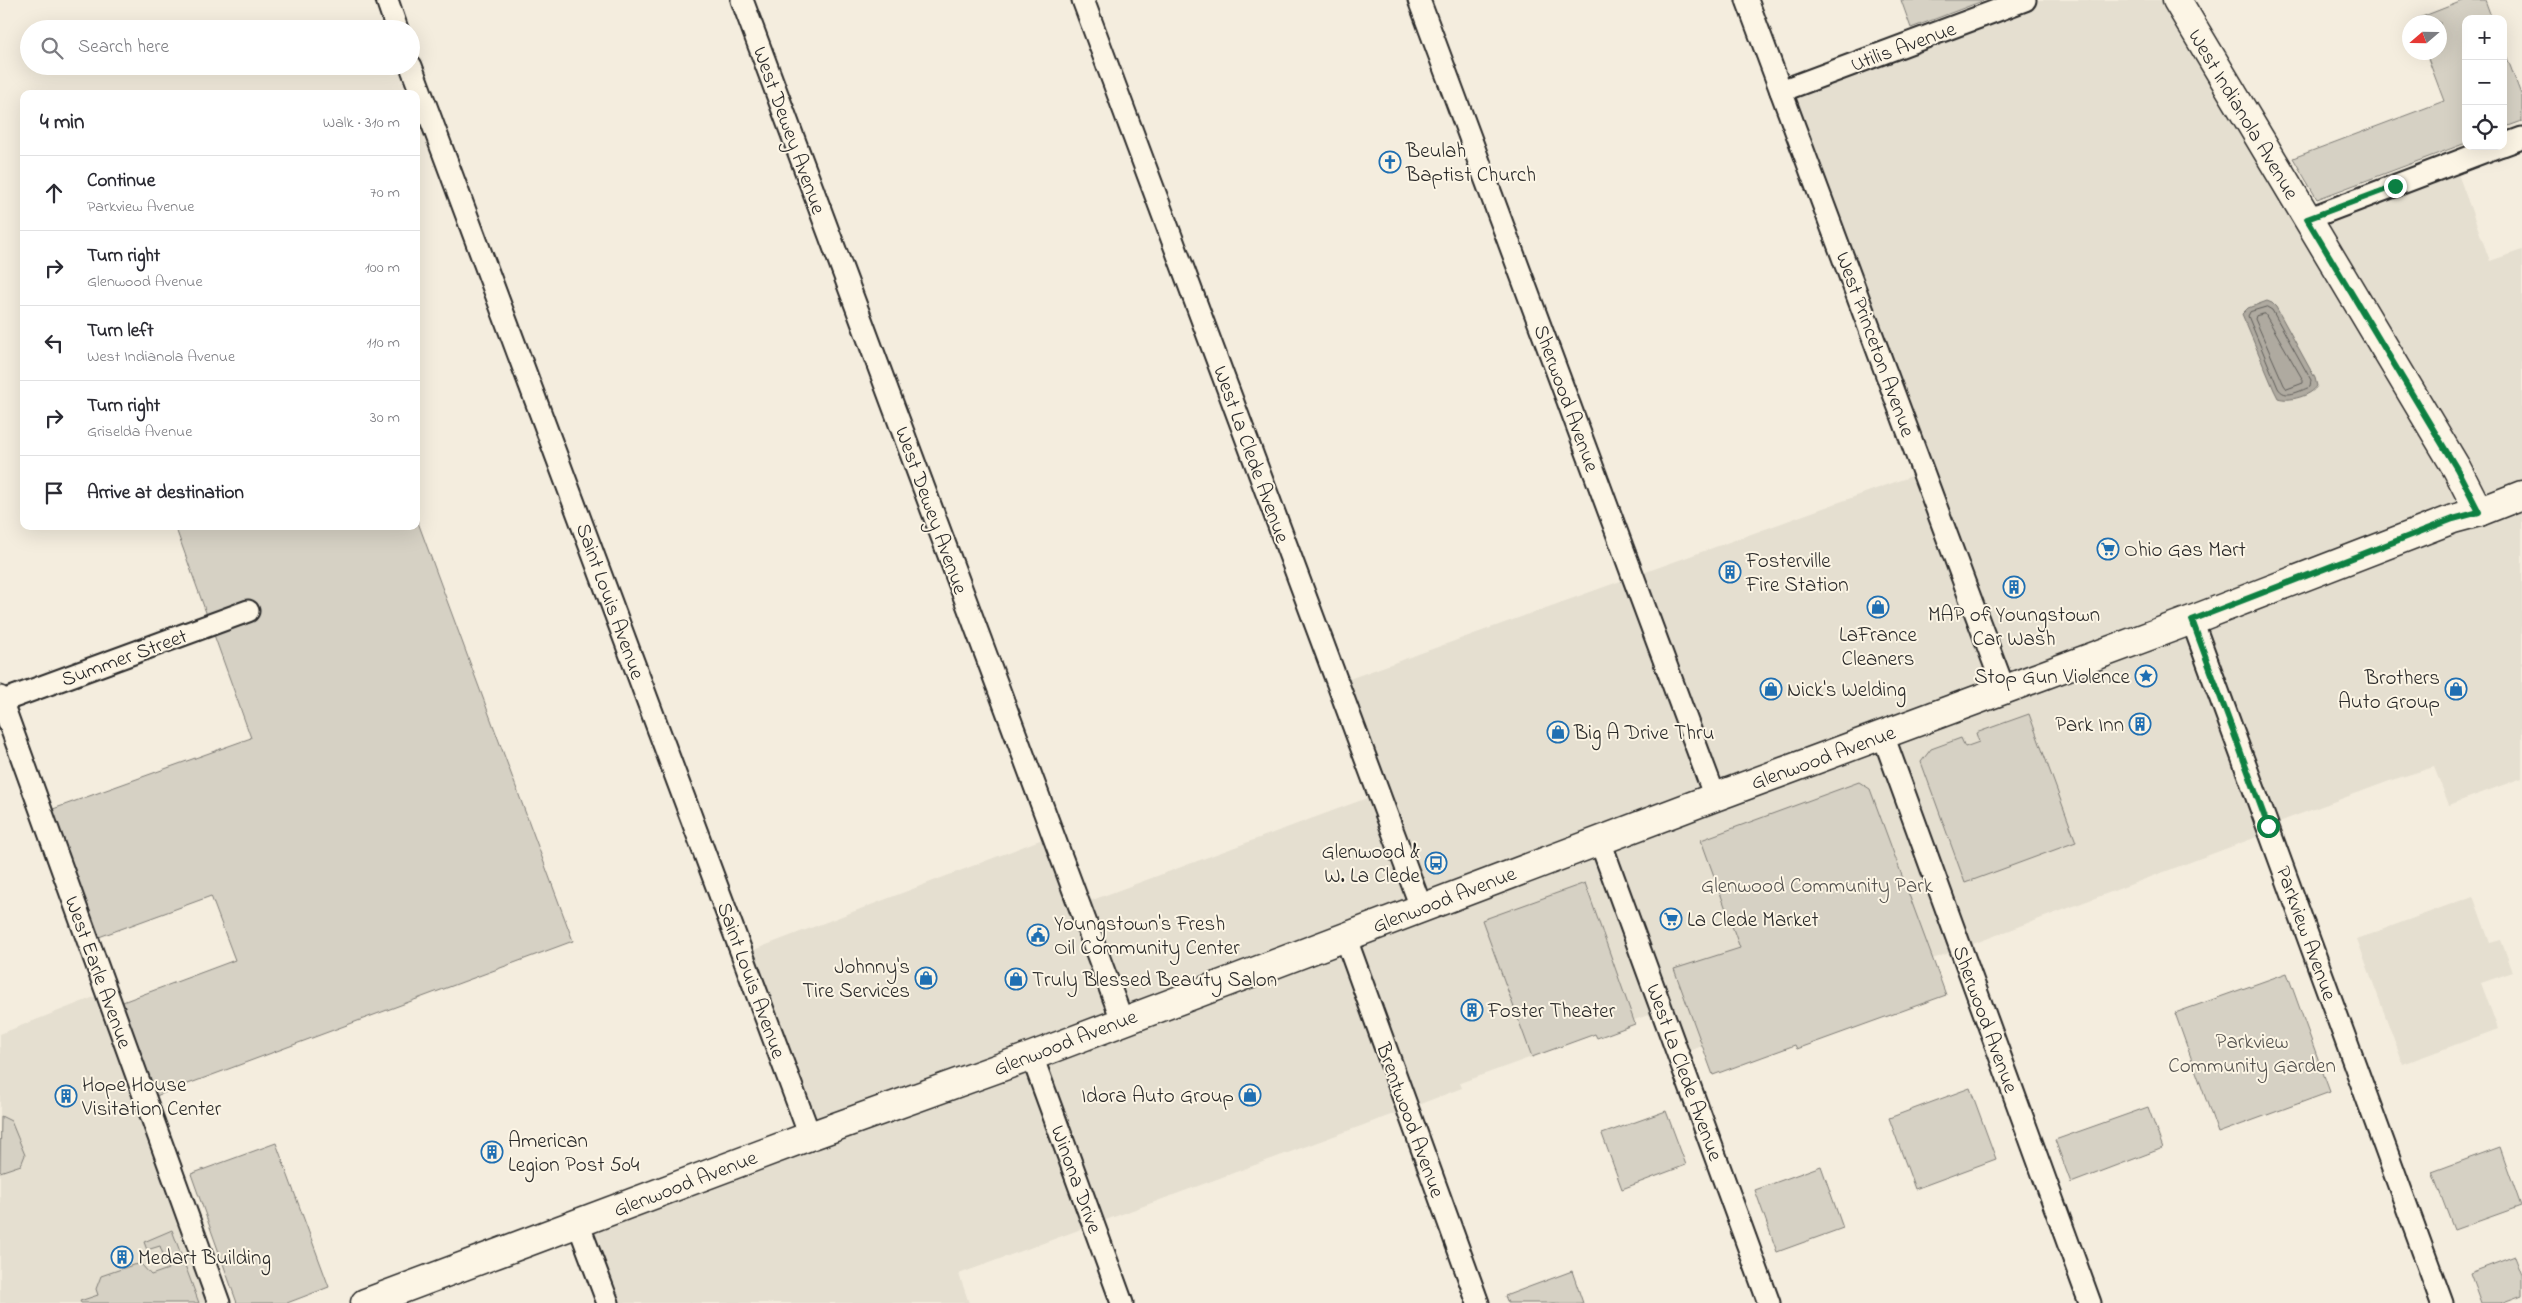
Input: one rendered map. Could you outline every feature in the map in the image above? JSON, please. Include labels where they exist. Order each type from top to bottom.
[{"type":"main road","name":"West Indianola Avenue","points":[[2177,0],[2457,469],[2479,512]]},
{"type":"main road","name":"Glenwood Avenue","points":[[365,1303],[810,1136],[1032,1056],[1421,907],[2192,620],[2453,519],[2479,512],[2522,495]]},
{"type":"street","points":[[387,0],[394,20]]},
{"type":"street","name":"West Dewey Avenue","points":[[742,0],[1122,1020]]},
{"type":"street","name":"West La Clede Avenue","points":[[1084,0],[1421,907]]},
{"type":"street","name":"Sherwood Avenue","points":[[1419,0],[1716,797]]},
{"type":"street","name":"West Princeton Avenue","points":[[1747,0],[2004,689]]},
{"type":"street","name":"Utilis Avenue","points":[[1781,91],[2025,0]]},
{"type":"street","name":"Saint Louis Avenue","points":[[414,75],[420,90]]},
{"type":"street","name":"Saint Louis Avenue","points":[[420,90],[810,1136]]},
{"type":"street","points":[[2507,144],[2522,138]]},
{"type":"street","points":[[2307,219],[2488,150]]},
{"type":"street","name":"Summer Street","points":[[1,700],[248,611]]},
{"type":"street","name":"Parkview Avenue","points":[[2192,620],[2442,1303]]},
{"type":"street","name":"West Earle Avenue","points":[[1,700],[218,1303]]},
{"type":"street","name":"Sherwood Avenue","points":[[1883,735],[2090,1303]]},
{"type":"street","name":"West La Clede Avenue","points":[[1600,841],[1769,1303]]},
{"type":"street","name":"Brentwood Avenue","points":[[1345,936],[1478,1303]]},
{"type":"street","name":"Winona Drive","points":[[1032,1056],[1122,1303]]},
{"type":"street","points":[[578,1223],[608,1303]]},
{"type":"shaded area","points":[[2025,0],[2177,0],[2307,219],[2454,163],[2490,261],[2522,250],[2522,778],[2449,805],[2434,767],[2395,779],[2268,826],[2270,832],[1678,1055],[1662,1010],[1460,1083],[1462,1088],[1407,1109],[959,1274],[969,1303],[608,1303],[578,1223],[810,1136],[743,954],[1053,835],[1079,905],[1378,794],[1338,683],[1923,472],[1781,91]]},
{"type":"shaded area","points":[[2473,896],[2490,943],[2501,940],[2513,972],[2481,983],[2498,1029],[2403,1064],[2357,939]]},
{"type":"shaded area","points":[[107,992],[219,1303],[0,1303],[0,1034]]},
{"type":"green space","points":[[1901,0],[1985,0],[1911,28]]},
{"type":"green space","points":[[2465,0],[2485,0],[2491,15],[2462,15],[2462,145],[2317,199],[2293,158],[2444,101],[2429,60],[2447,60],[2447,15],[2427,15]]},
{"type":"green space","points":[[2507,58],[2522,97],[2522,121],[2507,127]]},
{"type":"green space","points":[[420,528],[573,941],[145,1100],[112,1006],[235,960],[211,896],[88,941],[42,813],[251,738],[176,530],[420,530]]},
{"type":"green space","points":[[2029,714],[2076,842],[1965,883],[1921,762],[1931,749],[1961,738],[1965,747],[1979,742],[1976,733]]},
{"type":"green space","name":"Glenwood Community Park","points":[[1859,782],[1870,789],[1946,995],[1797,1049],[1795,1045],[1713,1075],[1674,969],[1740,948],[1701,840]]},
{"type":"green space","points":[[1585,883],[1635,1024],[1597,1038],[1595,1034],[1532,1057],[1482,920]]},
{"type":"green space","name":"Parkview Community Garden","points":[[2287,973],[2330,1092],[2218,1133],[2175,1013]]},
{"type":"green space","points":[[1970,1088],[1996,1159],[1915,1189],[1889,1118]]},
{"type":"green space","points":[[2148,1107],[2163,1148],[2071,1183],[2055,1140]]},
{"type":"green space","points":[[1666,1111],[1686,1165],[1622,1189],[1602,1134]]},
{"type":"green space","points":[[1,1116],[11,1121],[25,1155],[21,1165],[0,1172]]},
{"type":"green space","points":[[276,1143],[329,1287],[287,1303],[237,1303],[191,1174]]},
{"type":"green space","points":[[2500,1147],[2521,1206],[2454,1230],[2432,1172]]},
{"type":"green space","points":[[1821,1166],[1843,1228],[1777,1252],[1755,1190]]},
{"type":"green space","points":[[172,1230],[199,1303],[81,1303],[80,1301],[98,1295],[96,1289],[101,1276],[141,1264],[151,1275],[168,1269],[160,1246],[147,1250],[144,1242]]},
{"type":"green space","points":[[2515,1256],[2522,1274],[2522,1295],[2501,1303],[2481,1303],[2470,1273]]},
{"type":"green space","points":[[1572,1271],[1583,1303],[1508,1303],[1505,1296]]},
{"type":"water","points":[[2267,301],[2276,307],[2315,378],[2317,386],[2310,393],[2299,397],[2283,399],[2278,398],[2274,390],[2242,314],[2248,308]]},
{"type":"place","name":"Beulah Baptist Church","points":[[1390,162]]},
{"type":"place","name":"Ohio Gas Mart","points":[[2108,549]]},
{"type":"place","name":"Fosterville Fire Station","points":[[1730,572]]},
{"type":"place","name":"MAP of Youngstown Car Wash","points":[[2014,587]]},
{"type":"place","name":"LaFrance Cleaners","points":[[1878,607]]},
{"type":"place","name":"Stop Gun Violence","points":[[2146,676]]},
{"type":"place","name":"Nick's Welding","points":[[1771,689]]},
{"type":"place","name":"Brothers Auto Group","points":[[2456,689]]},
{"type":"place","name":"Park Inn","points":[[2140,724]]},
{"type":"place","name":"Big A Drive Thru","points":[[1558,732]]},
{"type":"place","name":"Glenwood & W. La Clede","points":[[1436,863]]},
{"type":"place","name":"La Clede Market","points":[[1671,919]]},
{"type":"place","name":"Youngstown's Fresh Oil Community Center","points":[[1038,935]]},
{"type":"place","name":"Johnny's Tire Services","points":[[926,978]]},
{"type":"place","name":"Truly Blessed Beauty Salon","points":[[1016,979]]},
{"type":"place","name":"Foster Theater","points":[[1472,1010]]},
{"type":"place","name":"Idora Auto Group","points":[[1250,1095]]},
{"type":"place","name":"Hope House Visitation Center","points":[[66,1096]]},
{"type":"place","name":"American Legion Post 504","points":[[492,1152]]},
{"type":"place","name":"Medart Building","points":[[122,1257]]},
{"type":"route","points":[[2268,826],[2192,620],[2453,519],[2479,512],[2457,469],[2307,219],[2395,186]]}]
